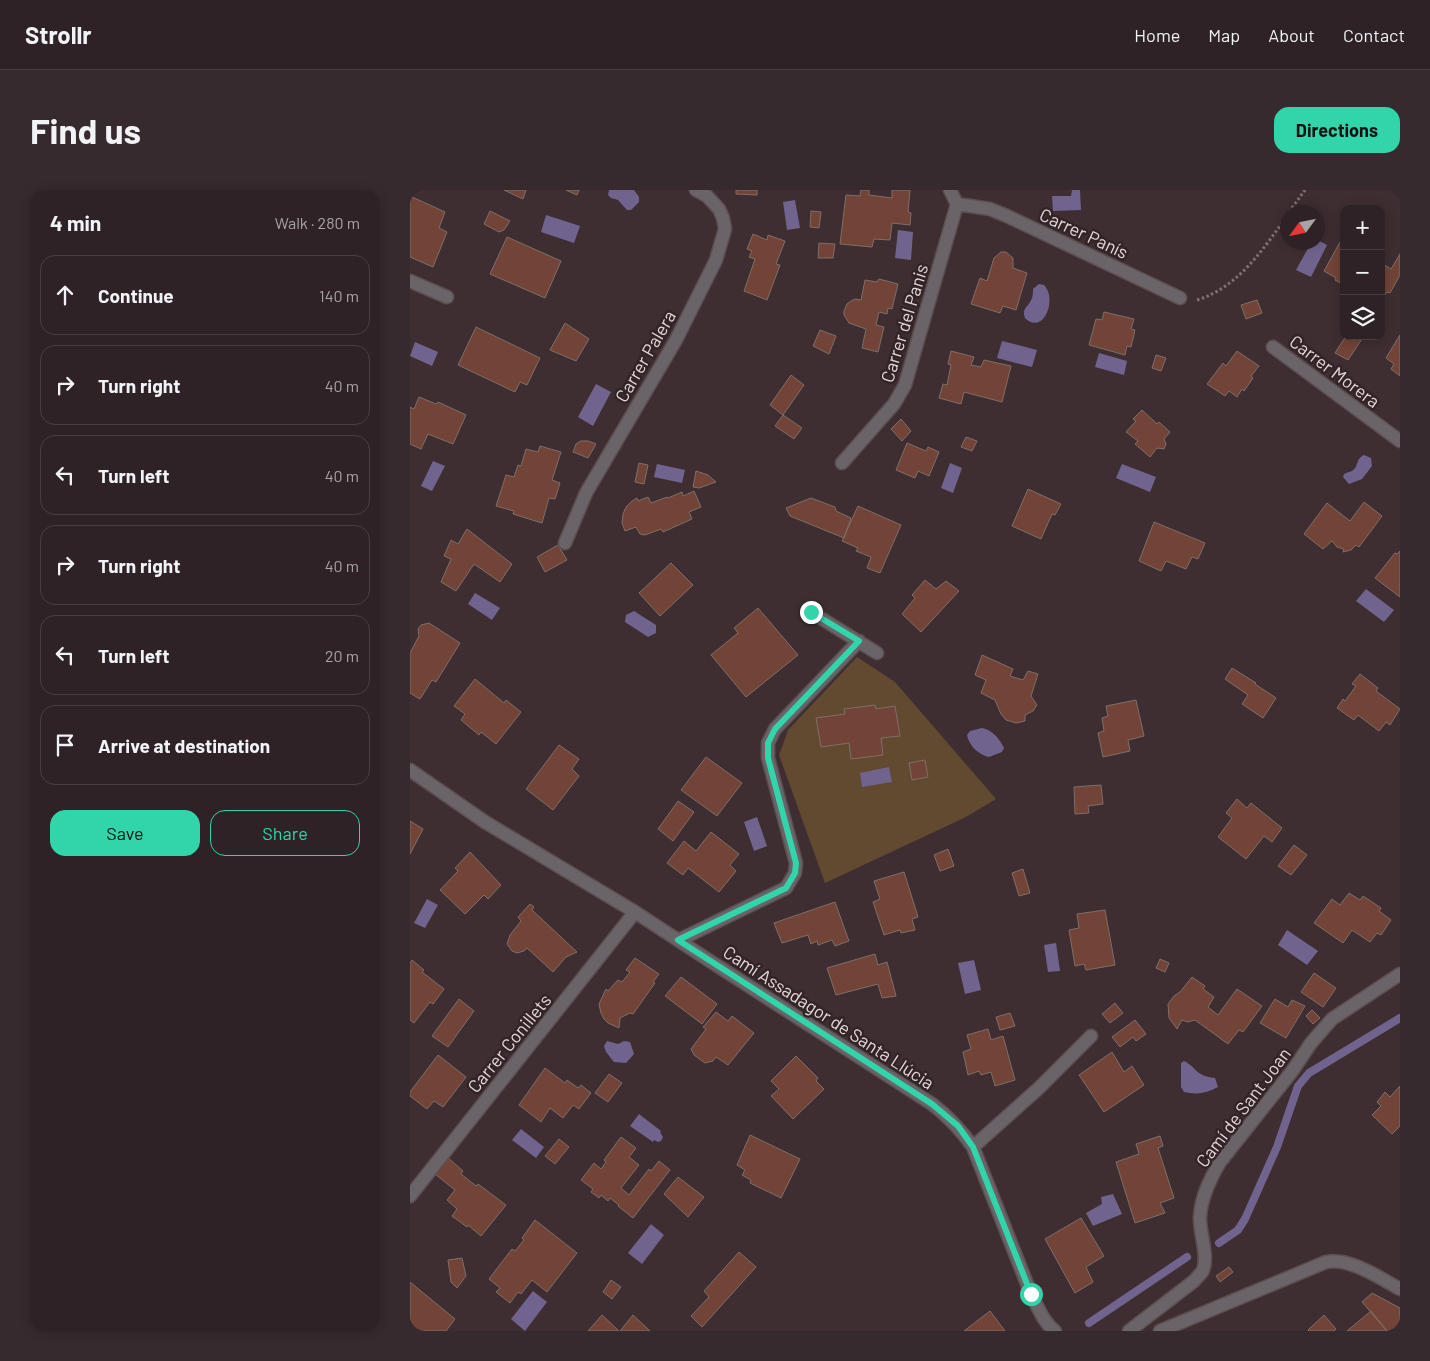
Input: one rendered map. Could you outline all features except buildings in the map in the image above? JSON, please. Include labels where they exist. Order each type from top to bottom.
[{"type":"street","name":"Carrer Palera","points":[[566,543],[586,493],[676,340],[716,260],[725,229],[723,218],[719,209],[707,196],[696,190]]},
{"type":"street","points":[[950,190],[958,204]]},
{"type":"street","name":"Carrer Panís","points":[[958,204],[990,210],[1006,216],[1180,298]]},
{"type":"street","name":"Carrer del Panis","points":[[842,463],[894,404],[905,385],[958,204]]},
{"type":"street","points":[[410,281],[447,297]]},
{"type":"street","name":"Carrer Morera","points":[[1273,347],[1400,441]]},
{"type":"street","points":[[811,612],[877,653]]},
{"type":"street","points":[[678,940],[786,888],[793,877],[796,863],[768,758],[768,743],[775,729],[859,641]]},
{"type":"street","name":"Camí Assadagor de Santa Llúcia","points":[[410,770],[485,822],[635,912],[932,1104],[958,1126],[973,1147],[1031,1294],[1042,1316],[1055,1331]]},
{"type":"street","name":"Carrer Conillets","points":[[410,1196],[635,912]]},
{"type":"street","name":"Camí de Sant Joan","points":[[1129,1331],[1194,1280],[1202,1271],[1205,1261],[1200,1218],[1202,1202],[1212,1176],[1220,1162],[1294,1070],[1311,1043],[1332,1019],[1400,974]]},
{"type":"street","points":[[973,1147],[1039,1088],[1091,1036]]},
{"type":"street","points":[[1160,1331],[1326,1262],[1335,1260],[1350,1264],[1400,1289]]},
{"type":"path","points":[[1294,205],[1305,190]]},
{"type":"path","points":[[1180,298],[1194,300],[1207,297],[1234,280],[1267,244],[1280,225]]},
{"type":"shaded area","points":[[609,190],[634,190],[639,197],[639,202],[631,210],[627,210],[618,200],[608,195]]},
{"type":"shaded area","points":[[1072,190],[1080,190],[1081,210],[1053,211],[1052,196],[1071,196]]},
{"type":"shaded area","points":[[795,200],[800,228],[787,230],[783,202]]},
{"type":"shaded area","points":[[546,215],[580,226],[574,243],[541,232]]},
{"type":"shaded area","points":[[898,230],[913,232],[911,260],[895,258]]},
{"type":"shaded area","points":[[1307,250],[1324,250],[1311,277],[1296,270]]},
{"type":"shaded area","points":[[1039,284],[1044,285],[1048,291],[1049,306],[1043,319],[1038,322],[1032,322],[1025,318],[1024,312],[1031,301],[1033,289]]},
{"type":"shaded area","points":[[1002,341],[1037,350],[1032,367],[997,358]]},
{"type":"shaded area","points":[[415,342],[438,352],[432,366],[410,356]]},
{"type":"shaded area","points":[[1099,353],[1127,361],[1124,375],[1095,367]]},
{"type":"shaded area","points":[[596,384],[611,392],[593,426],[578,417]]},
{"type":"shaded area","points":[[1364,455],[1371,458],[1372,466],[1362,479],[1349,484],[1343,477],[1344,474],[1352,471],[1359,459]]},
{"type":"shaded area","points":[[433,461],[445,466],[432,491],[421,486]]},
{"type":"shaded area","points":[[950,463],[962,468],[953,493],[941,488]]},
{"type":"shaded area","points":[[657,464],[685,470],[682,483],[654,477]]},
{"type":"shaded area","points":[[1122,464],[1156,477],[1150,492],[1116,478]]},
{"type":"shaded area","points":[[1366,589],[1394,610],[1384,622],[1356,601]]},
{"type":"shaded area","points":[[475,593],[500,608],[492,620],[468,604]]},
{"type":"shaded area","points":[[634,611],[656,625],[656,633],[648,637],[625,622],[626,615]]},
{"type":"shaded area","points":[[857,657],[895,682],[996,799],[966,817],[825,883],[779,755],[788,730]]},
{"type":"shaded area","points":[[982,728],[997,738],[1004,748],[1002,752],[989,757],[978,752],[972,746],[967,735],[970,731]]},
{"type":"shaded area","points":[[889,767],[892,782],[862,787],[860,773]]},
{"type":"shaded area","points":[[757,817],[767,846],[754,851],[744,822]]},
{"type":"shaded area","points":[[427,899],[438,905],[425,928],[414,923]]},
{"type":"shaded area","points":[[1287,930],[1318,951],[1307,965],[1278,945]]},
{"type":"shaded area","points":[[1056,943],[1060,971],[1048,972],[1044,945]]},
{"type":"shaded area","points":[[974,960],[981,990],[965,994],[958,963]]},
{"type":"shaded area","points":[[607,1041],[618,1044],[624,1041],[630,1042],[634,1054],[626,1063],[614,1062],[604,1046]]},
{"type":"shaded area","points":[[1184,1061],[1200,1074],[1215,1078],[1218,1087],[1202,1093],[1184,1092],[1181,1087],[1181,1063]]},
{"type":"shaded area","points":[[639,1114],[661,1131],[663,1137],[661,1141],[654,1140],[653,1142],[630,1126]]},
{"type":"shaded area","points":[[521,1129],[544,1147],[536,1158],[512,1140]]},
{"type":"shaded area","points":[[1113,1194],[1122,1214],[1093,1226],[1086,1213],[1102,1204],[1101,1197]]},
{"type":"shaded area","points":[[651,1224],[664,1235],[642,1264],[628,1253]]},
{"type":"shaded area","points":[[533,1291],[547,1302],[525,1331],[511,1319]]},
{"type":"waterway","points":[[1219,1243],[1238,1230],[1245,1219],[1277,1147],[1298,1086],[1309,1073],[1400,1018]]},
{"type":"waterway","points":[[1089,1323],[1187,1257]]},
{"type":"route","points":[[811,612],[859,641],[775,729],[768,743],[768,758],[796,863],[795,873],[786,888],[678,940],[932,1104],[958,1126],[973,1147],[1031,1294]]}]
